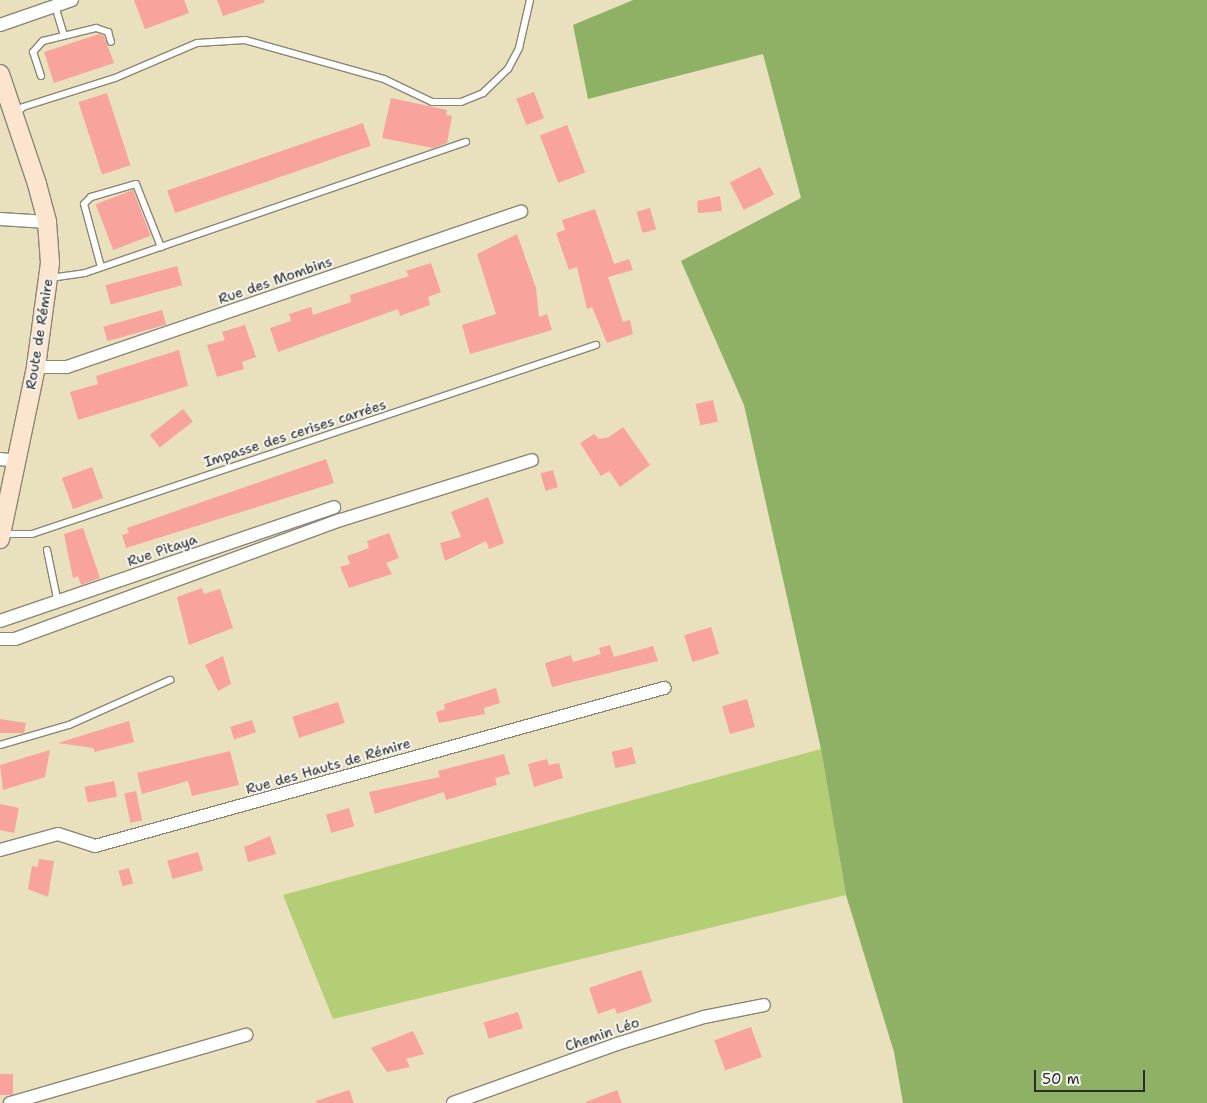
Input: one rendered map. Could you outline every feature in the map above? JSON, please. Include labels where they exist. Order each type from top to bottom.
[{"type":"main road","name":"Route de Rémire","points":[[0,74],[47,222],[48,278],[36,367],[8,460],[1,536]]},
{"type":"street","points":[[0,25],[72,0]]},
{"type":"street","name":"Rue des Mombins","points":[[36,367],[67,367],[521,212]]},
{"type":"street","points":[[0,219],[47,222]]},
{"type":"street","points":[[0,639],[15,639],[341,520],[532,460]]},
{"type":"street","name":"Rue Pitaya","points":[[0,621],[58,604],[334,507]]},
{"type":"street","name":"Rue des Hauts de Rémire","points":[[0,850],[58,834],[95,846],[664,688]]},
{"type":"street","name":"Chemin Léo","points":[[452,1103],[626,1041],[764,1005]]},
{"type":"street","points":[[10,1103],[246,1035]]},
{"type":"lane","points":[[14,116],[23,107],[115,78],[197,43],[245,40],[384,78],[432,102],[461,102],[483,93],[508,69],[519,48],[530,0]]},
{"type":"lane","points":[[55,6],[64,35]]},
{"type":"lane","points":[[41,76],[33,52],[42,42],[96,28],[108,32],[111,42]]},
{"type":"lane","points":[[48,278],[101,268],[466,142]]},
{"type":"lane","points":[[101,268],[84,204],[91,197],[136,184],[161,247]]},
{"type":"lane","name":"Impasse des cerises carrées","points":[[1,536],[32,534],[596,345]]},
{"type":"lane","points":[[47,550],[58,604]]},
{"type":"lane","points":[[0,745],[69,726],[170,680]]},
{"type":"green space","points":[[633,0],[1207,0],[1207,1103],[903,1103],[894,1052],[846,895],[821,749],[744,405],[681,261],[801,198],[763,54],[588,99],[573,25]]},
{"type":"green space","points":[[821,749],[846,895],[333,1019],[283,895]]},
{"type":"building","points":[[134,0],[184,0],[189,13],[145,29]]},
{"type":"building","points":[[217,0],[264,0],[265,2],[223,16]]},
{"type":"building","points":[[99,34],[104,36],[114,63],[54,83],[44,52]]},
{"type":"building","points":[[534,92],[544,118],[526,125],[516,99]]},
{"type":"building","points":[[107,93],[130,165],[102,175],[78,102]]},
{"type":"building","points":[[391,98],[447,110],[446,115],[452,116],[447,143],[433,148],[382,138]]},
{"type":"building","points":[[363,123],[371,146],[175,213],[167,190]]},
{"type":"building","points":[[567,125],[585,173],[558,183],[540,135]]},
{"type":"building","points":[[760,167],[774,195],[744,210],[730,182]]},
{"type":"building","points":[[133,190],[151,236],[113,250],[96,204]]},
{"type":"building","points":[[720,196],[722,211],[698,213],[697,201]]},
{"type":"building","points":[[650,208],[656,229],[643,233],[637,212]]},
{"type":"building","points":[[595,209],[614,264],[629,259],[633,270],[608,277],[623,322],[630,320],[633,334],[607,343],[592,307],[587,309],[577,267],[569,270],[556,233],[565,230],[562,220]]},
{"type":"building","points":[[517,234],[536,288],[539,317],[547,314],[552,330],[470,354],[462,325],[496,314],[477,254]]},
{"type":"building","points":[[431,263],[441,292],[428,297],[430,305],[400,316],[398,309],[278,352],[270,328],[291,321],[289,314],[311,307],[313,315],[351,302],[350,295],[409,276],[406,271]]},
{"type":"building","points":[[177,266],[182,285],[111,304],[106,285]]},
{"type":"building","points":[[162,310],[166,324],[107,341],[103,327]]},
{"type":"building","points":[[245,325],[256,357],[242,362],[244,369],[217,377],[207,345],[225,340],[222,332]]},
{"type":"building","points":[[179,350],[188,386],[78,420],[70,392],[98,384],[96,376]]},
{"type":"building","points":[[713,400],[718,421],[700,425],[695,404]]},
{"type":"building","points":[[183,409],[193,422],[160,447],[150,435]]},
{"type":"building","points":[[623,427],[650,465],[620,487],[609,471],[601,476],[580,443],[594,434],[599,439],[609,437]]},
{"type":"building","points":[[326,459],[334,483],[126,548],[122,535],[129,533],[127,528]]},
{"type":"building","points":[[92,467],[103,498],[73,509],[62,478]]},
{"type":"building","points":[[553,470],[558,487],[545,491],[541,474]]},
{"type":"building","points":[[488,497],[504,543],[489,549],[486,541],[445,561],[440,543],[461,537],[451,512]]},
{"type":"building","points":[[83,528],[100,578],[81,585],[78,576],[73,578],[64,534]]},
{"type":"building","points":[[389,533],[399,558],[386,563],[392,574],[349,588],[340,567],[350,564],[347,556],[369,548],[367,541]]},
{"type":"building","points":[[202,588],[204,594],[220,589],[233,628],[189,645],[177,597]]},
{"type":"building","points":[[711,627],[719,654],[692,662],[684,635]]},
{"type":"building","points":[[610,645],[614,657],[653,646],[658,661],[552,687],[545,663],[571,655],[573,662],[601,654],[599,648]]},
{"type":"building","points":[[223,656],[231,684],[218,691],[205,665]]},
{"type":"building","points":[[496,688],[500,703],[484,708],[485,714],[439,723],[436,712],[445,709],[444,704]]},
{"type":"building","points":[[747,699],[755,727],[730,734],[722,706]]},
{"type":"building","points":[[338,702],[345,723],[299,738],[292,717]]},
{"type":"building","points":[[0,719],[26,723],[24,733],[0,733]]},
{"type":"building","points":[[252,720],[256,732],[234,739],[230,727]]},
{"type":"building","points":[[129,721],[134,742],[95,752],[93,748],[58,743]]},
{"type":"building","points":[[632,747],[636,764],[615,768],[612,752]]},
{"type":"building","points":[[50,750],[45,777],[3,790],[0,765]]},
{"type":"building","points":[[230,751],[239,785],[192,796],[188,781],[142,794],[137,773]]},
{"type":"building","points":[[504,754],[510,774],[495,778],[497,785],[446,800],[444,792],[375,814],[369,792],[440,777],[438,771]]},
{"type":"building","points":[[547,759],[549,765],[559,763],[563,778],[534,787],[528,764]]},
{"type":"building","points":[[114,781],[117,797],[88,802],[85,787]]},
{"type":"building","points":[[136,791],[142,820],[130,823],[124,793]]},
{"type":"building","points":[[0,804],[19,808],[14,833],[0,830]]},
{"type":"building","points":[[349,808],[354,826],[331,833],[326,815]]},
{"type":"building","points":[[270,836],[276,854],[248,862],[244,847]]},
{"type":"building","points":[[198,852],[203,870],[172,879],[167,861]]},
{"type":"building","points":[[39,859],[54,861],[48,897],[28,889],[32,866],[38,867]]},
{"type":"building","points":[[129,868],[133,883],[123,886],[118,871]]},
{"type":"building","points":[[641,970],[652,1002],[617,1014],[615,1008],[598,1014],[589,988]]},
{"type":"building","points":[[518,1012],[523,1028],[489,1039],[484,1023]]},
{"type":"building","points":[[751,1027],[762,1057],[725,1070],[714,1040]]},
{"type":"building","points":[[413,1031],[424,1054],[406,1059],[410,1067],[387,1072],[371,1048]]},
{"type":"building","points":[[0,1074],[13,1074],[13,1095],[0,1095]]},
{"type":"building","points":[[349,1090],[354,1103],[317,1103],[316,1101]]},
{"type":"building","points":[[617,1090],[622,1103],[586,1102]]}]
